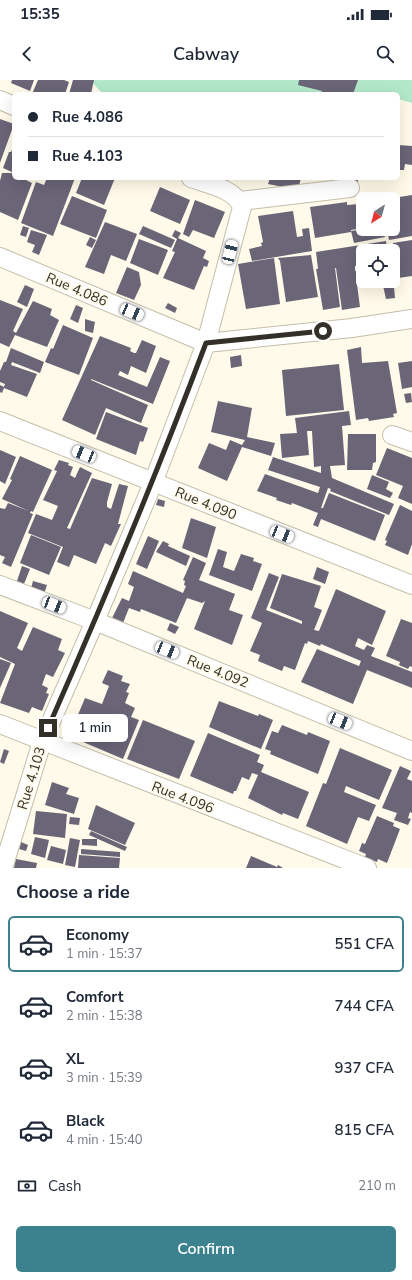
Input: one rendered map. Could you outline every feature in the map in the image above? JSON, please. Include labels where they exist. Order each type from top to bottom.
[{"type":"street","points":[[0,100],[12,105]]},
{"type":"street","points":[[196,180],[234,195],[240,201],[350,188]]},
{"type":"street","name":"Rue 4.103","points":[[3,868],[42,742],[95,621],[153,482],[206,343],[242,207],[240,201]]},
{"type":"street","name":"Rue 4.086","points":[[0,257],[206,343],[352,328],[412,319]]},
{"type":"street","name":"Rue 4.090","points":[[0,420],[412,585]]},
{"type":"street","points":[[392,435],[412,442]]},
{"type":"street","name":"Rue 4.092","points":[[0,584],[95,621],[412,751]]},
{"type":"street","name":"Rue 4.096","points":[[0,724],[42,742],[367,868]]},
{"type":"green space","points":[[90,80],[412,80],[412,103],[400,100],[400,92],[101,92]]},
{"type":"building","points":[[12,80],[34,80],[30,91],[11,83]]},
{"type":"building","points":[[38,80],[64,80],[69,82],[66,92],[33,92]]},
{"type":"building","points":[[73,80],[94,80],[91,92],[70,92]]},
{"type":"building","points":[[299,80],[358,80],[354,92],[322,92],[298,85]]},
{"type":"building","points":[[0,119],[12,123],[12,130],[0,163]]},
{"type":"building","points":[[400,145],[412,146],[412,165],[405,164],[404,170],[400,170]]},
{"type":"building","points":[[12,150],[12,172],[3,168],[9,152]]},
{"type":"building","points":[[2,173],[12,173],[12,180],[26,180],[32,183],[18,220],[0,212],[0,181]]},
{"type":"building","points":[[46,180],[74,180],[53,236],[21,223],[36,182],[44,185]]},
{"type":"building","points":[[81,180],[114,180],[104,205],[76,193]]},
{"type":"building","points":[[269,180],[300,180],[298,190],[268,184]]},
{"type":"building","points":[[337,180],[348,180],[347,183]]},
{"type":"building","points":[[348,180],[358,180],[357,183]]},
{"type":"building","points":[[160,187],[190,200],[180,224],[150,211]]},
{"type":"building","points":[[412,195],[412,236],[389,240],[388,236],[400,236],[400,197]]},
{"type":"building","points":[[72,196],[107,210],[96,238],[60,224]]},
{"type":"building","points":[[195,200],[225,212],[214,238],[193,230],[189,237],[183,234]]},
{"type":"building","points":[[347,202],[347,205],[356,204],[356,229],[351,230],[351,232],[315,238],[310,207]]},
{"type":"building","points":[[293,211],[297,237],[303,236],[302,229],[309,228],[312,251],[252,261],[249,249],[262,246],[261,243],[263,242],[258,216]]},
{"type":"building","points":[[105,222],[137,234],[126,261],[111,255],[104,274],[85,267]]},
{"type":"building","points":[[23,226],[29,228],[26,237],[20,235]]},
{"type":"building","points":[[143,226],[175,240],[171,248],[139,234]]},
{"type":"building","points":[[31,230],[47,235],[39,255],[32,252],[35,245],[27,242]]},
{"type":"building","points":[[175,230],[181,233],[178,238],[206,251],[203,258],[209,261],[207,267],[204,266],[194,290],[163,278],[175,252],[172,251],[177,239],[172,236]]},
{"type":"building","points":[[356,230],[356,236],[385,237],[354,243],[351,231]]},
{"type":"building","points":[[90,237],[96,240],[92,248],[86,245]]},
{"type":"building","points":[[139,239],[168,250],[158,275],[130,263]]},
{"type":"building","points":[[412,240],[412,276],[400,278],[400,244],[393,243]]},
{"type":"building","points":[[386,241],[386,244],[367,244]]},
{"type":"building","points":[[356,246],[356,288],[357,288],[360,307],[342,310],[335,268],[340,307],[323,310],[316,269],[318,269],[316,252]]},
{"type":"building","points":[[311,255],[318,297],[286,302],[280,261],[278,258]]},
{"type":"building","points":[[274,258],[280,304],[246,309],[238,264]]},
{"type":"building","points":[[127,267],[139,272],[141,285],[134,300],[116,293]]},
{"type":"building","points":[[25,285],[34,289],[27,307],[17,302]]},
{"type":"building","points":[[384,288],[394,288],[395,298],[386,299]]},
{"type":"building","points":[[0,300],[23,309],[13,331],[16,333],[33,301],[52,309],[50,315],[59,320],[47,347],[15,335],[9,347],[0,343]]},
{"type":"building","points":[[168,303],[177,308],[175,313],[165,308]]},
{"type":"building","points":[[76,305],[83,308],[78,323],[70,319]]},
{"type":"building","points":[[85,319],[95,322],[93,333],[85,331]]},
{"type":"building","points":[[63,325],[93,338],[79,375],[45,362],[51,348],[53,349]]},
{"type":"building","points":[[100,336],[131,348],[130,351],[134,353],[136,353],[142,340],[156,346],[146,373],[131,366],[128,375],[120,371],[118,375],[147,387],[160,357],[170,361],[153,404],[91,379],[148,405],[141,423],[106,408],[95,435],[62,420]]},
{"type":"building","points":[[361,347],[362,363],[388,361],[397,413],[393,414],[394,417],[369,421],[368,418],[356,420],[347,350]]},
{"type":"building","points":[[11,348],[44,362],[40,373],[12,362],[11,365],[37,374],[27,397],[4,388],[2,393],[0,392],[0,385],[4,387],[5,384],[0,382],[0,371],[4,362],[6,362]]},
{"type":"building","points":[[241,355],[242,366],[231,368],[230,357]]},
{"type":"building","points":[[412,361],[412,387],[402,389],[398,363]]},
{"type":"building","points":[[339,364],[344,410],[286,416],[282,370]]},
{"type":"building","points":[[411,393],[412,402],[406,403],[404,394]]},
{"type":"building","points":[[218,401],[252,408],[247,437],[275,443],[271,456],[242,447],[227,481],[198,468],[209,443],[226,450],[230,440],[242,445],[245,440],[211,432]]},
{"type":"building","points":[[349,411],[351,425],[342,426],[345,465],[330,466],[332,478],[394,504],[389,515],[330,491],[331,489],[328,488],[321,508],[323,508],[329,493],[385,515],[375,541],[321,519],[318,527],[313,525],[318,513],[292,503],[291,505],[276,500],[277,498],[257,491],[265,474],[318,493],[320,487],[268,470],[273,457],[321,473],[321,466],[314,467],[312,431],[307,431],[309,455],[282,458],[280,434],[297,433],[295,418]]},
{"type":"building","points":[[106,412],[148,428],[143,442],[140,441],[136,455],[96,439]]},
{"type":"building","points":[[348,434],[376,434],[376,462],[373,463],[372,470],[347,470]]},
{"type":"building","points":[[387,448],[412,458],[412,504],[398,498],[403,486],[376,475]]},
{"type":"building","points":[[0,450],[16,457],[5,484],[0,481]]},
{"type":"building","points":[[20,456],[52,470],[33,512],[31,511],[30,513],[33,514],[11,567],[2,563],[5,557],[0,555],[0,508],[5,509],[8,503],[29,511],[2,499],[12,480],[10,479]]},
{"type":"building","points":[[59,460],[69,463],[68,465],[73,467],[70,475],[75,478],[80,467],[92,473],[67,528],[70,529],[92,478],[112,484],[107,502],[107,507],[111,509],[119,484],[128,486],[118,524],[121,524],[111,546],[105,543],[96,564],[74,555],[69,567],[57,562],[63,547],[28,533],[36,514],[52,520],[58,506],[43,500],[57,471],[54,470]]},
{"type":"building","points":[[372,475],[389,482],[386,489],[393,493],[390,498],[367,489]]},
{"type":"building","points":[[158,499],[165,501],[164,507],[156,505]]},
{"type":"building","points":[[400,505],[412,511],[412,544],[408,555],[385,545],[387,541],[385,540]]},
{"type":"building","points":[[191,518],[216,527],[207,558],[182,548]]},
{"type":"building","points":[[31,535],[61,547],[49,575],[20,563]]},
{"type":"building","points":[[148,536],[159,541],[147,569],[136,564]]},
{"type":"building","points":[[163,541],[169,544],[168,546],[190,556],[186,566],[156,552]]},
{"type":"building","points":[[218,549],[227,552],[223,567],[234,571],[241,554],[254,558],[253,561],[262,564],[252,591],[209,575]]},
{"type":"building","points":[[193,557],[206,563],[199,580],[235,594],[229,610],[243,615],[232,645],[194,629],[205,601],[202,603],[187,598],[176,623],[141,609],[140,612],[129,608],[123,623],[112,618],[122,598],[129,601],[134,587],[128,584],[133,571],[183,593],[186,586],[184,585],[185,581],[183,580]]},
{"type":"building","points":[[22,566],[30,569],[24,584],[17,581]]},
{"type":"building","points":[[317,567],[329,572],[325,584],[313,579]]},
{"type":"building","points":[[269,573],[279,577],[266,610],[302,624],[302,621],[270,608],[282,574],[321,586],[314,607],[322,610],[314,630],[319,631],[336,589],[386,611],[372,645],[358,638],[355,646],[364,650],[367,645],[375,648],[371,656],[412,672],[412,688],[367,670],[353,704],[301,682],[317,649],[359,666],[361,661],[321,644],[320,646],[308,641],[307,644],[305,643],[295,670],[284,666],[282,671],[258,661],[260,655],[250,651],[262,623],[251,618]]},
{"type":"building","points":[[33,581],[47,585],[43,597],[30,592]]},
{"type":"building","points":[[0,611],[28,623],[17,648],[22,651],[33,627],[62,639],[58,650],[65,653],[53,677],[46,674],[42,685],[48,688],[46,693],[49,694],[42,711],[32,707],[29,713],[0,703],[15,664],[0,657]]},
{"type":"building","points":[[401,619],[412,623],[412,667],[410,666],[408,669],[399,665],[400,662],[386,656]]},
{"type":"building","points":[[170,623],[179,627],[175,634],[167,630]]},
{"type":"building","points":[[0,659],[11,663],[0,688]]},
{"type":"building","points":[[108,670],[123,676],[121,681],[130,684],[126,692],[129,693],[125,703],[135,708],[131,717],[139,720],[123,759],[69,736],[85,698],[102,704],[109,686],[102,683]]},
{"type":"building","points":[[219,701],[258,716],[259,714],[273,720],[261,749],[209,727]]},
{"type":"building","points":[[143,720],[195,741],[179,779],[127,759]]},
{"type":"building","points":[[282,725],[307,735],[308,732],[330,741],[318,774],[270,754],[271,751],[265,749],[272,731],[278,733]]},
{"type":"building","points":[[208,733],[260,755],[257,762],[264,765],[261,772],[309,792],[298,819],[283,813],[282,815],[248,798],[258,775],[252,773],[249,780],[242,777],[236,791],[234,791],[233,794],[190,776]]},
{"type":"building","points":[[340,748],[392,770],[379,800],[346,786],[344,792],[376,805],[369,821],[358,817],[347,844],[306,826],[323,783],[326,784]]},
{"type":"building","points":[[4,749],[9,751],[4,764],[0,762]]},
{"type":"building","points":[[400,766],[411,771],[407,779],[412,781],[412,813],[410,812],[408,818],[411,819],[408,825],[394,820],[397,813],[382,808]]},
{"type":"building","points":[[52,782],[69,788],[66,794],[79,798],[74,814],[45,805]]},
{"type":"building","points":[[96,805],[135,823],[125,845],[88,829]]},
{"type":"building","points":[[36,811],[67,814],[65,838],[33,834]]},
{"type":"building","points":[[377,816],[394,823],[393,826],[400,829],[387,863],[378,859],[377,862],[365,857],[366,854],[359,851],[362,843],[365,844]]},
{"type":"building","points":[[70,817],[80,818],[79,825],[69,824]]},
{"type":"building","points":[[91,831],[127,847],[125,851],[89,835]]},
{"type":"building","points":[[35,837],[49,840],[45,858],[31,854]]},
{"type":"building","points":[[70,838],[80,840],[75,867],[65,865]]},
{"type":"building","points":[[82,839],[97,839],[97,846],[82,845]]},
{"type":"building","points":[[21,842],[28,845],[26,851],[19,849]]},
{"type":"building","points":[[51,846],[66,850],[63,864],[47,860]]},
{"type":"building","points":[[81,849],[120,852],[120,857],[81,854]]},
{"type":"building","points":[[79,855],[120,858],[119,868],[78,868]]},
{"type":"building","points":[[251,856],[277,867],[278,865],[283,868],[246,868]]},
{"type":"building","points":[[16,859],[37,863],[36,868],[14,868]]},
{"type":"route","points":[[48,728],[95,621],[147,496],[206,343],[323,331]]}]
